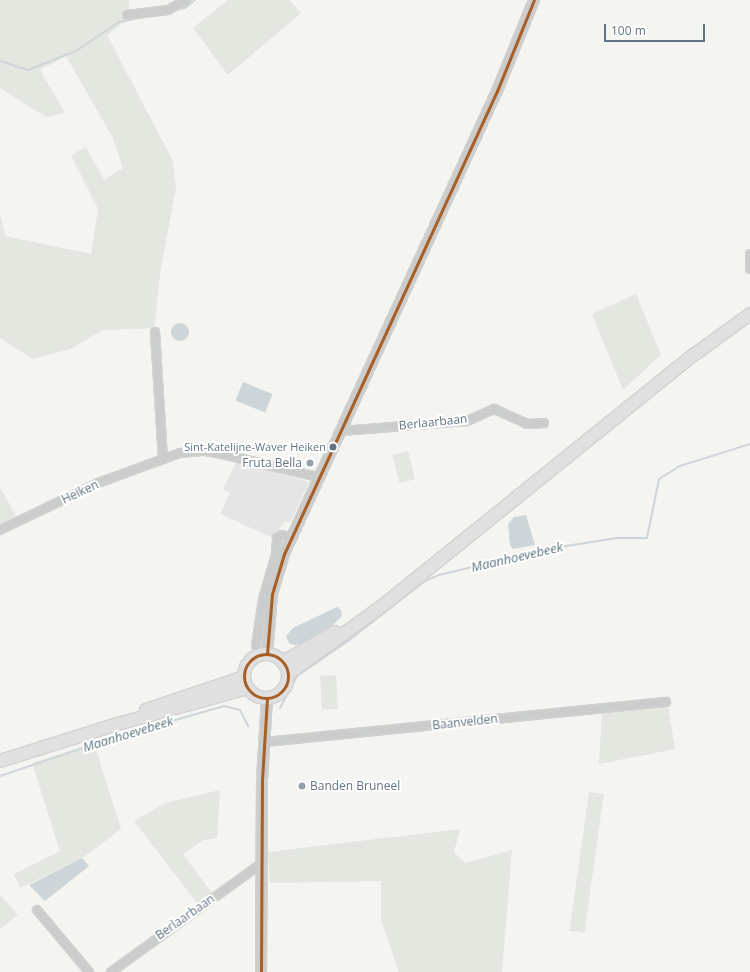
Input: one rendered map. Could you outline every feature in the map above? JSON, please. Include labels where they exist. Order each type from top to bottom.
[{"type":"main road","points":[[288,674],[283,662],[267,654],[252,660],[246,669],[246,682],[256,695],[268,698],[282,690],[288,674],[386,603],[683,364],[750,314]]},
{"type":"main road","points":[[283,662],[304,652],[408,584]]},
{"type":"main road","points":[[0,762],[246,682]]},
{"type":"street","points":[[127,15],[168,10],[186,0]]},
{"type":"street","points":[[267,654],[272,594],[290,538],[498,91],[534,0]]},
{"type":"street","points":[[750,254],[750,269]]},
{"type":"street","points":[[155,332],[163,459]]},
{"type":"street","name":"Berlaarbaan","points":[[341,431],[467,421],[494,409],[527,424],[544,423]]},
{"type":"street","name":"Heiken","points":[[0,530],[98,483],[180,453],[205,451],[318,477]]},
{"type":"street","points":[[256,646],[263,599],[276,554],[277,538],[282,535],[290,538]]},
{"type":"street","points":[[260,972],[264,742],[268,698]]},
{"type":"street","name":"Baanvelden","points":[[264,742],[666,702]]},
{"type":"street","name":"Berlaarbaan","points":[[111,972],[261,864]]},
{"type":"street","points":[[37,910],[89,972]]},
{"type":"shaded area","points":[[0,0],[129,0],[129,10],[122,11],[127,20],[107,35],[173,161],[176,187],[161,268],[154,328],[103,330],[70,349],[33,359],[0,338],[0,213],[5,236],[91,254],[98,209],[71,155],[86,147],[104,180],[123,168],[113,138],[66,56],[40,70],[65,113],[46,117],[0,88]]},
{"type":"shaded area","points":[[228,0],[289,0],[301,13],[228,75],[193,28]]},
{"type":"shaded area","points":[[636,294],[661,355],[623,390],[592,314]]},
{"type":"shaded area","points":[[180,323],[186,326],[189,332],[186,338],[180,341],[174,338],[171,332],[174,326]]},
{"type":"shaded area","points":[[243,382],[273,394],[265,413],[236,401]]},
{"type":"shaded area","points":[[408,451],[415,479],[399,483],[392,455]]},
{"type":"shaded area","points":[[237,461],[309,482],[290,523],[285,521],[273,538],[220,514],[230,493],[223,489]]},
{"type":"shaded area","points":[[0,487],[16,516],[0,524]]},
{"type":"shaded area","points":[[526,515],[535,545],[513,549],[510,545],[508,524],[514,517]]},
{"type":"shaded area","points":[[337,607],[341,610],[342,616],[334,624],[303,643],[295,645],[289,643],[286,636],[293,628]]},
{"type":"shaded area","points":[[336,675],[338,709],[322,710],[320,676]]},
{"type":"shaded area","points":[[668,706],[675,749],[599,764],[602,711]]},
{"type":"shaded area","points":[[94,743],[121,829],[84,857],[20,888],[14,874],[60,851],[32,763]]},
{"type":"shaded area","points":[[220,790],[217,838],[203,840],[183,854],[212,893],[197,903],[134,821],[165,803]]},
{"type":"shaded area","points":[[589,792],[604,794],[584,933],[570,931]]},
{"type":"shaded area","points":[[460,829],[454,852],[465,863],[512,850],[502,972],[399,972],[381,920],[381,881],[270,883],[268,852]]},
{"type":"shaded area","points":[[82,858],[89,866],[45,901],[29,885]]},
{"type":"shaded area","points":[[0,895],[18,915],[0,929]]},
{"type":"waterway","points":[[174,10],[185,8],[195,0]]},
{"type":"waterway","points":[[0,61],[28,70],[76,51],[119,22],[144,17]]},
{"type":"waterway","name":"Maanhoevebeek","points":[[280,708],[297,676],[348,641],[425,581],[439,575],[547,549],[617,538],[647,538],[659,479],[680,466],[750,444]]},
{"type":"waterway","name":"Maanhoevebeek","points":[[0,776],[109,739],[224,706],[240,710],[248,726]]},
{"type":"transit line","points":[[267,654],[272,594],[284,554],[497,91],[534,0]]},
{"type":"transit line","points":[[266,654],[278,658],[284,664],[288,676],[284,688],[278,694],[266,698],[254,694],[248,688],[244,676],[248,664],[254,658],[266,654]]},
{"type":"transit line","points":[[261,972],[262,780],[267,698]]},
{"type":"place","name":"Sint-Katelijne-Waver Heiken","points":[[333,447]]},
{"type":"place","name":"Fruta Bella","points":[[310,463]]},
{"type":"place","name":"Banden Bruneel","points":[[302,786]]}]
